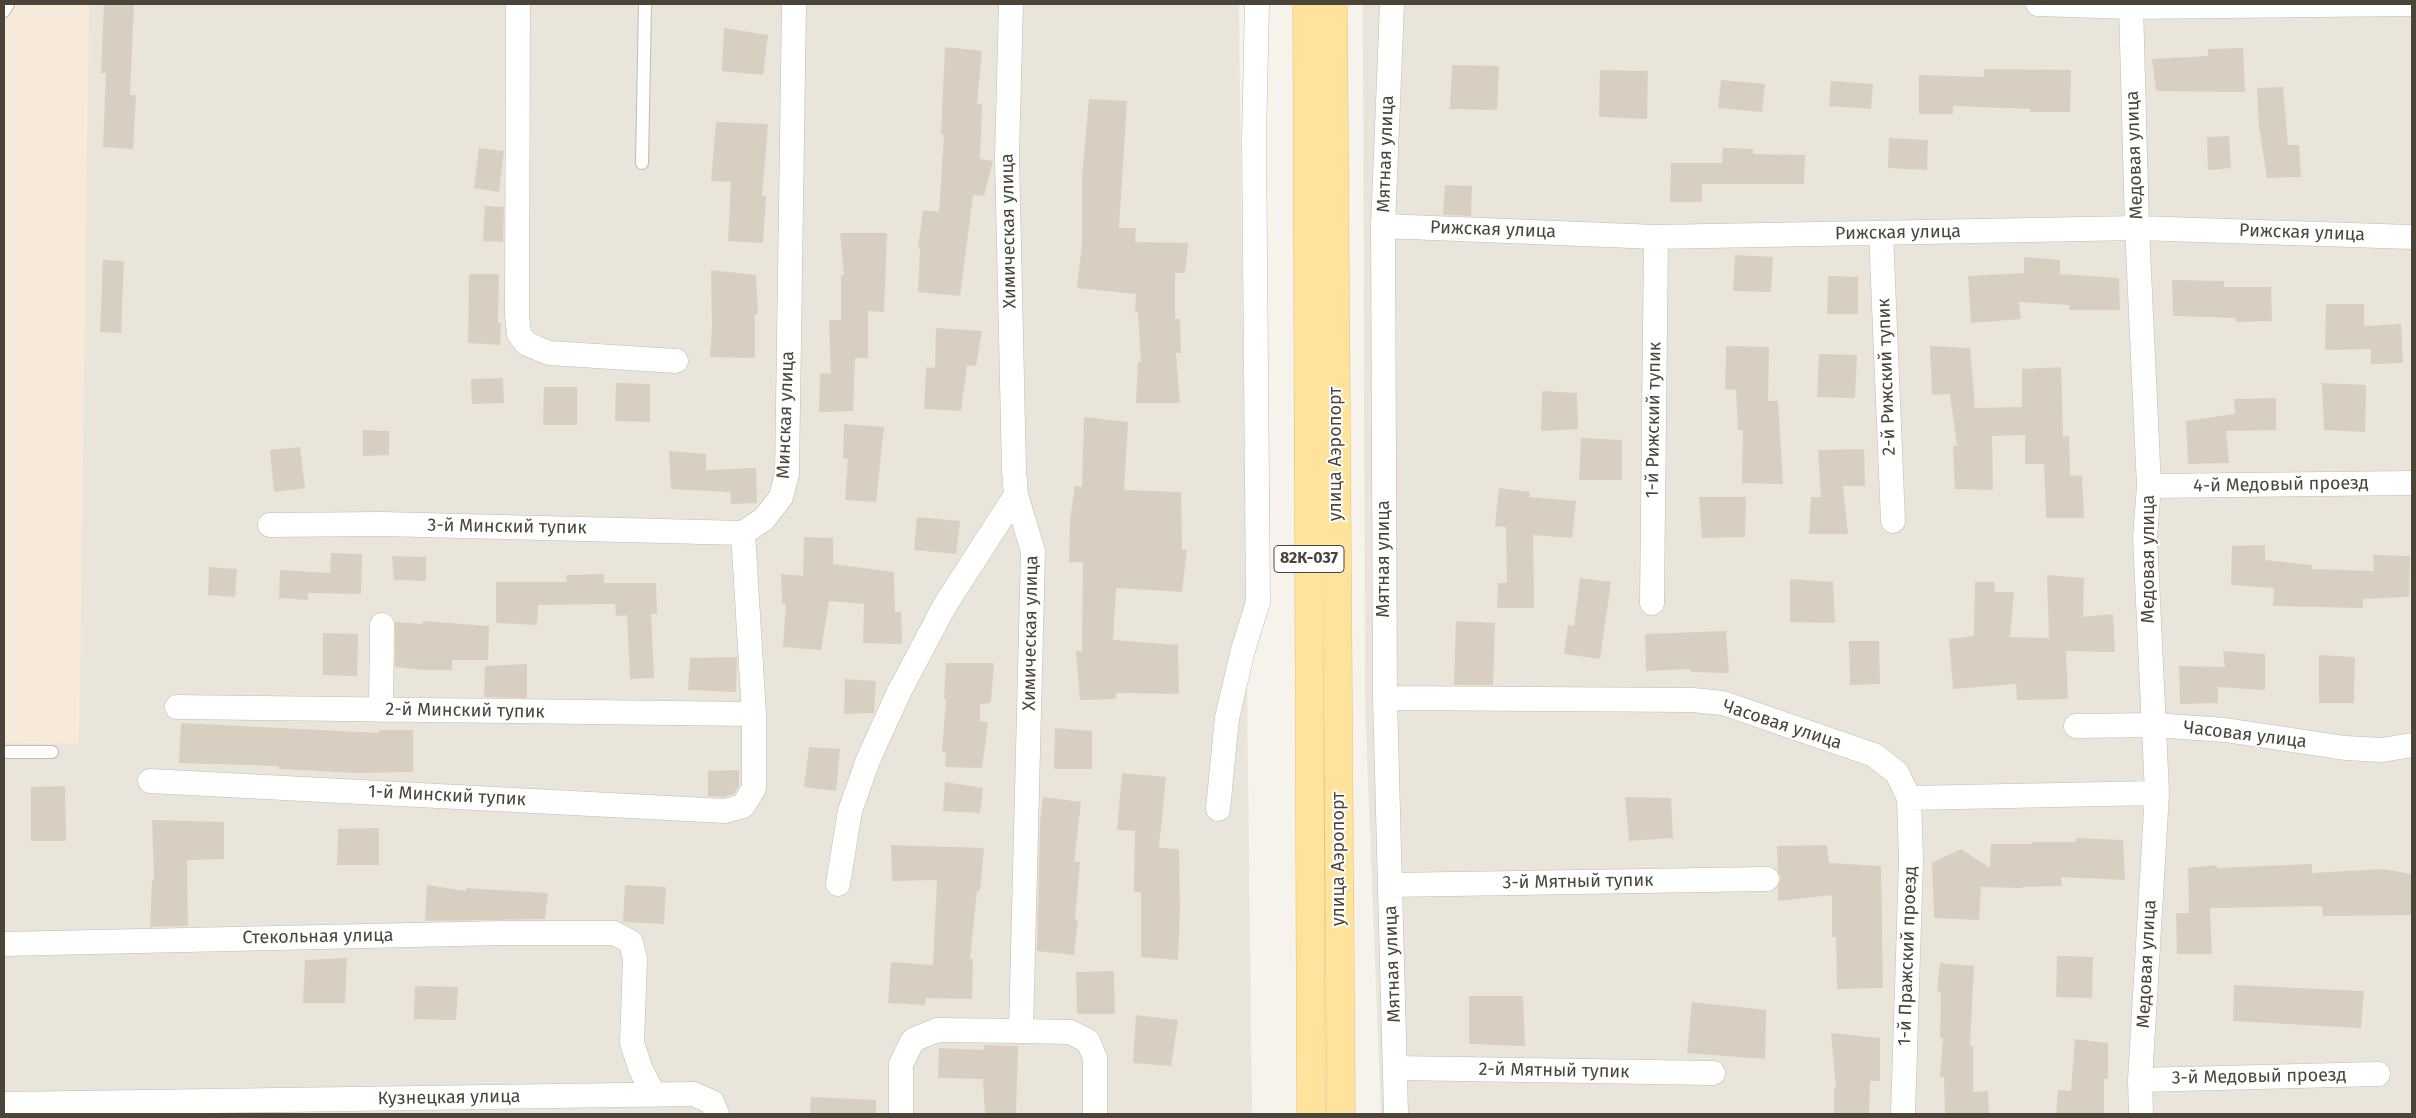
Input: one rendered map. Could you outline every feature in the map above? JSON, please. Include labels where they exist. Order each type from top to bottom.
[{"type":"main road","name":"улица Аэропорт","points":[[1307,4],[1311,1114]]},
{"type":"main road","name":"улица Аэропорт","points":[[1333,4],[1341,1114]]},
{"type":"street","points":[[518,4],[517,315],[519,334],[528,344],[549,353],[676,361]]},
{"type":"street","name":"Минская улица","points":[[743,533],[764,519],[781,497],[786,474],[794,4]]},
{"type":"street","name":"Химическая улица","points":[[1011,4],[1007,156],[1014,470],[1016,495],[1033,551],[1021,1031]]},
{"type":"street","points":[[1218,809],[1227,718],[1243,650],[1258,602],[1254,157],[1257,4]]},
{"type":"street","name":"Мятная улица","points":[[1392,4],[1383,226],[1385,698],[1396,1114]]},
{"type":"street","points":[[2038,4],[2412,4]]},
{"type":"street","name":"Медовая улица","points":[[2131,5],[2137,228],[2149,486],[2145,537],[2157,793],[2140,1080],[2142,1114]]},
{"type":"street","name":"Рижская улица","points":[[1383,226],[1656,237],[2137,228],[2412,237]]},
{"type":"street","name":"2-й Рижский тупик","points":[[1881,233],[1893,522]]},
{"type":"street","name":"1-й Рижский тупик","points":[[1652,603],[1656,237]]},
{"type":"street","name":"4-й Медовый проезд","points":[[2149,486],[2412,483]]},
{"type":"street","points":[[838,884],[850,810],[868,760],[899,692],[945,605],[1016,495]]},
{"type":"street","name":"3-й Минский тупик","points":[[270,525],[381,524],[743,533]]},
{"type":"street","points":[[743,533],[754,714]]},
{"type":"street","points":[[381,710],[382,624]]},
{"type":"street","name":"Часовая улица","points":[[1385,698],[1692,700],[1723,703],[1874,755],[1897,774],[1910,798]]},
{"type":"street","name":"2-й Минский тупик","points":[[177,708],[754,714]]},
{"type":"street","name":"1-й Минский тупик","points":[[150,780],[725,811],[743,806],[754,788],[754,714]]},
{"type":"street","name":"Часовая улица","points":[[2076,726],[2153,725],[2260,734],[2345,748],[2382,750],[2412,745]]},
{"type":"street","points":[[1910,798],[2157,793]]},
{"type":"street","name":"1-й Пражский проезд","points":[[1903,1114],[1911,860],[1910,798]]},
{"type":"street","name":"3-й Мятный тупик","points":[[1390,885],[1767,879]]},
{"type":"street","name":"Стекольная улица","points":[[4,944],[503,933],[614,934],[631,942],[634,959],[632,1043],[641,1070],[654,1095]]},
{"type":"street","points":[[901,1114],[901,1064],[913,1040],[937,1030],[1070,1032],[1088,1041],[1096,1058],[1095,1114]]},
{"type":"street","name":"2-й Мятный тупик","points":[[1396,1068],[1713,1073]]},
{"type":"street","name":"3-й Медовый проезд","points":[[2140,1080],[2378,1074]]},
{"type":"street","name":"Кузнецкая улица","points":[[4,1104],[694,1094],[715,1108]]},
{"type":"lane","points":[[4,11],[8,4]]},
{"type":"lane","points":[[642,162],[645,4]]},
{"type":"lane","points":[[4,752],[52,752]]},
{"type":"shaded area","points":[[4,4],[1239,4],[1252,1114],[4,1114]]},
{"type":"shaded area","points":[[4,4],[89,4],[79,744],[4,743]]},
{"type":"shaded area","points":[[1363,4],[2412,4],[2412,1114],[1381,1114],[1365,704]]},
{"type":"building","points":[[104,4],[134,4],[130,95],[136,95],[133,149],[103,147],[106,73],[101,73]]},
{"type":"building","points":[[724,28],[768,35],[763,75],[722,71]]},
{"type":"building","points":[[945,47],[982,51],[977,104],[982,104],[980,159],[993,161],[984,196],[973,195],[960,296],[918,292],[920,248],[918,248],[923,210],[939,212],[944,135],[941,135]]},
{"type":"building","points":[[2243,48],[2245,92],[2156,91],[2152,59],[2208,56],[2208,49]]},
{"type":"building","points":[[1452,65],[1499,66],[1497,110],[1450,109]]},
{"type":"building","points":[[1984,69],[2071,70],[2070,112],[2030,112],[2030,109],[1953,106],[1953,114],[1919,114],[1919,75],[1984,77]]},
{"type":"building","points":[[1600,70],[1648,71],[1647,119],[1599,117]]},
{"type":"building","points":[[1721,80],[1765,84],[1762,112],[1718,108]]},
{"type":"building","points":[[1831,81],[1873,84],[1871,109],[1829,106]]},
{"type":"building","points":[[2283,87],[2288,145],[2299,145],[2301,177],[2267,178],[2259,127],[2257,88]]},
{"type":"building","points":[[1089,99],[1127,101],[1119,228],[1136,228],[1135,242],[1188,243],[1185,273],[1175,273],[1175,319],[1180,319],[1181,353],[1176,353],[1180,403],[1136,403],[1138,362],[1141,362],[1138,312],[1135,313],[1136,294],[1077,288],[1082,244],[1082,177]]},
{"type":"building","points":[[716,122],[768,124],[762,196],[766,196],[763,243],[728,241],[731,182],[711,181]]},
{"type":"building","points":[[2229,136],[2231,168],[2208,170],[2207,137]]},
{"type":"building","points":[[1889,138],[1928,140],[1927,170],[1888,168]]},
{"type":"building","points":[[479,148],[504,151],[499,192],[474,188]]},
{"type":"building","points":[[1723,148],[1753,149],[1753,154],[1805,155],[1804,184],[1702,184],[1702,202],[1670,202],[1671,163],[1722,163]]},
{"type":"building","points":[[1445,185],[1472,186],[1471,216],[1443,215]]},
{"type":"building","points":[[485,206],[504,207],[503,242],[483,241]]},
{"type":"building","points":[[840,233],[887,233],[884,312],[868,311],[868,358],[855,358],[853,411],[819,412],[820,373],[831,374],[829,320],[841,320],[841,275],[844,275]]},
{"type":"building","points":[[1735,255],[1773,257],[1771,292],[1733,291]]},
{"type":"building","points":[[2024,257],[2060,260],[2060,274],[2119,278],[2120,310],[2069,310],[2070,305],[2019,302],[2021,319],[1971,323],[1968,276],[2024,273]]},
{"type":"building","points":[[103,260],[124,261],[121,333],[100,332]]},
{"type":"building","points":[[711,270],[756,275],[758,314],[755,314],[755,358],[710,357],[712,328]]},
{"type":"building","points":[[469,274],[499,274],[498,323],[501,323],[500,345],[468,343]]},
{"type":"building","points":[[1828,276],[1858,277],[1858,314],[1827,314]]},
{"type":"building","points":[[2172,280],[2224,281],[2224,287],[2271,287],[2272,321],[2236,322],[2236,318],[2173,316]]},
{"type":"building","points":[[2326,304],[2364,304],[2364,326],[2401,324],[2403,363],[2371,364],[2371,349],[2325,350]]},
{"type":"building","points":[[936,328],[982,331],[976,366],[967,365],[961,411],[924,409],[926,367],[935,368]]},
{"type":"building","points":[[1726,346],[1769,347],[1768,401],[1778,401],[1783,484],[1742,483],[1743,430],[1738,430],[1736,390],[1725,389]]},
{"type":"building","points":[[1930,346],[1970,348],[1975,408],[2022,407],[2022,369],[2061,367],[2063,437],[2069,436],[2070,476],[2082,475],[2084,518],[2046,518],[2044,464],[2025,464],[2025,435],[1992,436],[1993,490],[1955,489],[1953,446],[1957,446],[1950,394],[1932,395]]},
{"type":"building","points":[[1819,354],[1857,355],[1855,398],[1817,397]]},
{"type":"building","points":[[503,378],[504,403],[472,404],[471,379]]},
{"type":"building","points":[[616,383],[650,384],[650,422],[615,421]]},
{"type":"building","points":[[2322,383],[2366,385],[2365,432],[2324,430]]},
{"type":"building","points":[[544,387],[577,387],[577,425],[543,425]]},
{"type":"building","points":[[1542,391],[1577,393],[1578,429],[1541,431]]},
{"type":"building","points":[[2276,398],[2276,430],[2226,431],[2229,463],[2188,464],[2186,421],[2235,414],[2234,399]]},
{"type":"building","points":[[1084,417],[1128,422],[1124,490],[1181,492],[1182,550],[1187,550],[1182,592],[1116,588],[1113,640],[1178,645],[1179,694],[1116,693],[1116,699],[1080,700],[1076,651],[1082,651],[1083,562],[1069,562],[1070,520],[1075,486],[1082,487]]},
{"type":"building","points":[[844,424],[884,427],[876,502],[845,500],[848,459],[843,458]]},
{"type":"building","points":[[363,430],[389,431],[389,455],[363,456]]},
{"type":"building","points":[[1581,438],[1622,440],[1622,480],[1579,480]]},
{"type":"building","points":[[300,447],[305,488],[274,492],[270,450]]},
{"type":"building","points":[[1864,449],[1865,486],[1843,486],[1848,534],[1809,534],[1811,497],[1821,497],[1818,450]]},
{"type":"building","points":[[669,451],[706,454],[706,470],[756,468],[757,503],[731,504],[730,492],[671,489]]},
{"type":"building","points":[[1499,488],[1530,492],[1529,497],[1576,501],[1572,538],[1533,535],[1534,608],[1497,608],[1498,583],[1507,583],[1506,527],[1495,526]]},
{"type":"building","points":[[1699,497],[1746,497],[1745,537],[1702,538]]},
{"type":"building","points":[[917,517],[960,521],[956,554],[914,550]]},
{"type":"building","points":[[804,537],[833,538],[833,564],[894,572],[895,612],[901,612],[902,644],[863,643],[864,604],[829,601],[821,650],[783,647],[786,604],[782,603],[781,574],[803,576]]},
{"type":"building","points":[[2265,545],[2265,560],[2312,565],[2311,569],[2374,571],[2373,555],[2410,556],[2409,597],[2363,599],[2363,608],[2273,606],[2274,588],[2231,585],[2232,546]]},
{"type":"building","points":[[331,553],[362,554],[361,594],[308,593],[308,600],[279,598],[280,570],[330,573]]},
{"type":"building","points":[[392,556],[426,557],[426,581],[394,580]]},
{"type":"building","points":[[209,567],[237,569],[235,597],[208,595]]},
{"type":"building","points":[[604,574],[604,583],[656,583],[657,614],[651,614],[654,678],[630,679],[627,615],[616,616],[615,604],[538,605],[537,625],[496,623],[496,582],[567,582],[566,575]]},
{"type":"building","points":[[2047,575],[2084,578],[2083,617],[2113,614],[2115,652],[2066,651],[2068,699],[2017,700],[2016,684],[1953,689],[1949,639],[1974,636],[1975,582],[1994,582],[1995,592],[2014,592],[2010,637],[2049,638]]},
{"type":"building","points":[[1580,578],[1611,582],[1600,659],[1564,654],[1568,625],[1574,626]]},
{"type":"building","points":[[1790,579],[1833,582],[1835,623],[1790,622]]},
{"type":"building","points":[[423,621],[489,626],[488,660],[452,660],[452,670],[395,667],[395,622],[423,624]]},
{"type":"building","points":[[1456,621],[1495,623],[1493,685],[1454,685]]},
{"type":"building","points":[[1726,631],[1729,673],[1691,672],[1690,669],[1646,671],[1645,634]]},
{"type":"building","points":[[323,633],[358,634],[357,676],[323,675]]},
{"type":"building","points":[[1849,641],[1879,641],[1880,684],[1850,685]]},
{"type":"building","points":[[2223,651],[2265,654],[2265,690],[2218,687],[2218,703],[2180,704],[2179,666],[2225,667]]},
{"type":"building","points":[[2319,655],[2355,657],[2354,703],[2319,703]]},
{"type":"building","points":[[737,657],[736,692],[688,690],[690,658]]},
{"type":"building","points":[[946,663],[994,663],[991,701],[990,703],[980,704],[980,721],[988,722],[982,768],[945,767],[946,753],[942,752],[946,699],[944,699]]},
{"type":"building","points":[[527,664],[527,698],[484,697],[485,666]]},
{"type":"building","points":[[845,679],[876,681],[874,713],[844,714]]},
{"type":"building","points":[[181,723],[379,733],[379,730],[413,730],[413,772],[356,773],[279,769],[279,766],[179,763]]},
{"type":"building","points":[[1055,728],[1092,731],[1092,769],[1054,769]]},
{"type":"building","points":[[809,747],[840,749],[836,791],[804,787]]},
{"type":"building","points":[[739,770],[739,786],[734,794],[723,797],[708,796],[708,771]]},
{"type":"building","points":[[1122,773],[1166,777],[1159,848],[1179,849],[1180,910],[1178,960],[1141,957],[1141,892],[1134,892],[1135,831],[1117,830]]},
{"type":"building","points":[[945,782],[983,788],[980,813],[943,811]]},
{"type":"building","points":[[65,786],[66,841],[31,841],[31,787]]},
{"type":"building","points":[[1043,797],[1081,802],[1074,862],[1080,862],[1075,919],[1078,920],[1074,955],[1037,951],[1040,822]]},
{"type":"building","points":[[1625,797],[1671,798],[1673,838],[1629,841]]},
{"type":"building","points":[[152,820],[224,822],[224,859],[187,860],[188,926],[150,927],[152,880],[154,880]]},
{"type":"building","points":[[379,828],[379,865],[337,865],[338,829]]},
{"type":"building","points":[[2076,838],[2123,840],[2125,880],[2061,877],[2062,886],[2022,887],[2024,888],[1981,887],[1979,920],[1934,918],[1932,863],[1961,849],[1990,868],[1991,844],[2076,842]]},
{"type":"building","points":[[891,845],[984,848],[980,891],[977,891],[970,959],[973,959],[972,999],[926,998],[925,1005],[888,1003],[891,962],[933,965],[937,880],[892,881]]},
{"type":"building","points":[[1827,845],[1829,863],[1881,866],[1883,988],[1837,989],[1836,937],[1832,937],[1832,895],[1778,901],[1778,887],[1781,878],[1778,871],[1777,846]]},
{"type":"building","points":[[2312,864],[2312,873],[2383,869],[2412,874],[2412,915],[2323,916],[2322,906],[2210,908],[2212,954],[2177,954],[2176,913],[2189,913],[2188,868],[2217,865],[2217,868]]},
{"type":"building","points":[[427,885],[466,891],[466,888],[548,893],[545,919],[425,921]]},
{"type":"building","points":[[625,885],[666,887],[664,924],[623,922]]},
{"type":"building","points":[[2057,956],[2093,957],[2092,998],[2056,997]]},
{"type":"building","points":[[347,958],[345,1003],[303,1003],[305,960]]},
{"type":"building","points":[[1940,963],[1974,966],[1970,1046],[1973,1046],[1973,1092],[1988,1091],[1989,1114],[1945,1114],[1944,1077],[1940,1077],[1943,1038],[1940,1038],[1941,992],[1937,991]]},
{"type":"building","points":[[1114,971],[1115,1014],[1077,1014],[1076,972]]},
{"type":"building","points":[[2234,985],[2364,991],[2361,1028],[2233,1021]]},
{"type":"building","points":[[415,986],[458,987],[456,1020],[414,1019]]},
{"type":"building","points":[[1469,996],[1523,996],[1525,1046],[1469,1044]]},
{"type":"building","points":[[1692,1002],[1766,1010],[1765,1059],[1687,1053]]},
{"type":"building","points":[[1136,1015],[1178,1020],[1171,1066],[1133,1063]]},
{"type":"building","points":[[1831,1033],[1880,1038],[1880,1081],[1870,1081],[1869,1114],[1834,1114],[1834,1089],[1836,1089]]},
{"type":"building","points":[[2075,1039],[2108,1043],[2108,1079],[2104,1079],[2104,1114],[2056,1114],[2058,1090],[2071,1091]]},
{"type":"building","points":[[984,1045],[1018,1046],[1016,1114],[985,1114],[983,1079],[938,1078],[939,1048],[984,1050]]},
{"type":"building","points":[[811,1097],[876,1100],[876,1114],[810,1114]]}]
